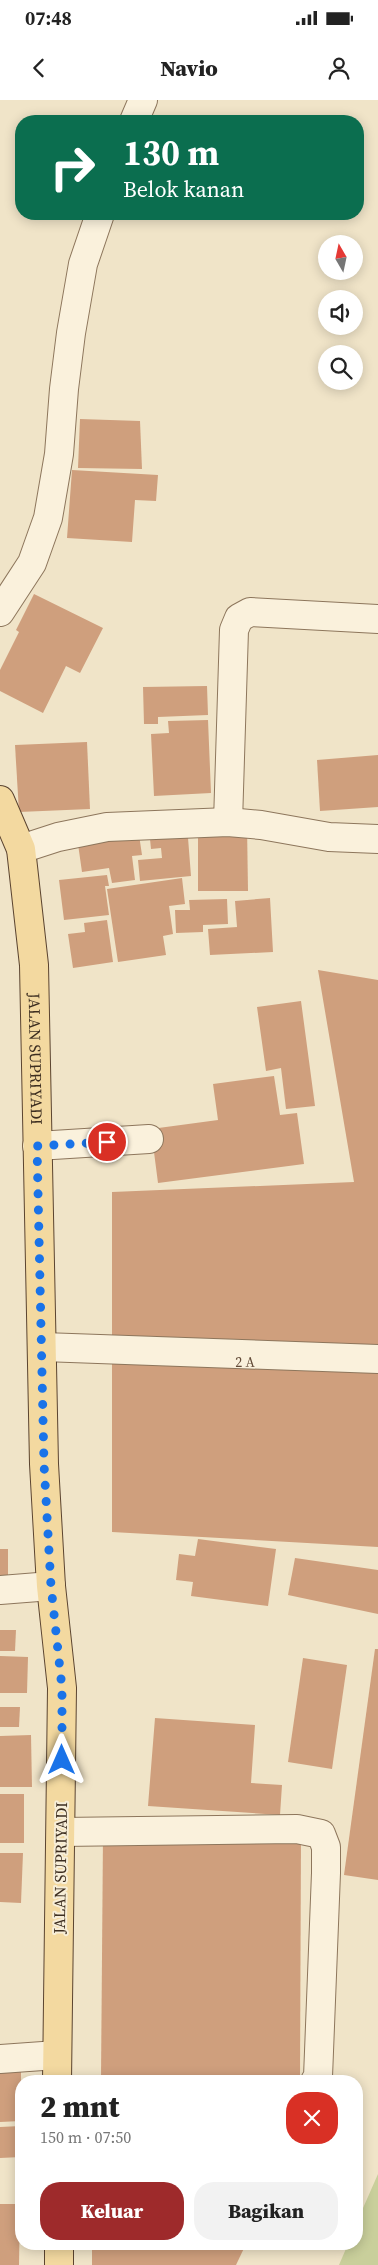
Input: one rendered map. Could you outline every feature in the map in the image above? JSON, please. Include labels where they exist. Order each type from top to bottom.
[{"type":"main road","name":"JALAN SUPRIYADI","points":[[0,800],[21,849],[34,965],[49,1146],[44,1464],[51,1586],[62,1688],[64,1832],[57,2075]]},
{"type":"main road","points":[[59,2250],[60,2265]]},
{"type":"street","points":[[137,115],[143,100]]},
{"type":"street","points":[[0,612],[32,563],[48,518],[59,454],[64,389],[73,325],[84,264],[98,220]]},
{"type":"street","points":[[228,822],[234,630],[239,618],[250,612],[378,619]]},
{"type":"street","points":[[21,849],[58,837],[107,827],[228,822],[261,825],[329,837],[378,839]]},
{"type":"street","points":[[49,1146],[149,1139]]},
{"type":"street","points":[[47,1347],[378,1359]]},
{"type":"street","points":[[0,1590],[51,1586]]},
{"type":"street","points":[[64,1832],[297,1829],[321,1834],[326,1847],[326,1873],[318,2075]]},
{"type":"street","points":[[0,2059],[57,2054]]},
{"type":"green space","points":[[378,2174],[378,2265],[339,2265],[345,2250],[363,2250],[363,2208]]},
{"type":"building","points":[[80,419],[140,421],[142,469],[78,468]]},
{"type":"building","points":[[72,470],[158,475],[156,501],[135,500],[132,542],[67,538]]},
{"type":"building","points":[[34,594],[103,628],[80,673],[66,666],[43,713],[0,691],[0,670],[19,632],[16,630]]},
{"type":"building","points":[[207,686],[208,715],[158,717],[158,724],[144,724],[143,687]]},
{"type":"building","points":[[208,720],[211,793],[154,796],[151,734],[169,733],[168,721]]},
{"type":"building","points":[[87,742],[90,809],[19,812],[15,745]]},
{"type":"building","points":[[378,755],[378,807],[320,811],[317,760]]},
{"type":"building","points":[[187,825],[191,876],[140,881],[138,860],[162,858],[161,848],[151,849],[149,829]]},
{"type":"building","points":[[247,825],[248,891],[198,891],[198,826]]},
{"type":"building","points":[[138,828],[142,855],[132,856],[135,880],[112,883],[109,868],[82,872],[77,837]]},
{"type":"building","points":[[107,875],[109,886],[105,886],[109,915],[64,920],[59,880]]},
{"type":"building","points":[[182,878],[185,904],[169,906],[173,934],[163,936],[166,955],[118,962],[107,889]]},
{"type":"building","points":[[270,898],[273,952],[210,955],[208,929],[237,927],[235,901]]},
{"type":"building","points":[[227,899],[228,924],[203,925],[203,932],[176,933],[175,910],[190,910],[189,900]]},
{"type":"building","points":[[107,920],[113,962],[73,968],[68,934],[85,932],[84,923]]},
{"type":"building","points":[[318,970],[378,980],[378,1547],[112,1532],[112,1192],[354,1182]]},
{"type":"building","points":[[301,1001],[315,1106],[286,1109],[281,1068],[266,1071],[257,1007]]},
{"type":"building","points":[[274,1076],[280,1115],[297,1113],[304,1164],[158,1183],[151,1129],[218,1120],[213,1084]]},
{"type":"building","points":[[198,1539],[276,1549],[268,1606],[191,1596],[193,1582],[176,1580],[179,1554],[195,1556]]},
{"type":"building","points":[[0,1549],[8,1549],[8,1581],[0,1581]]},
{"type":"building","points":[[295,1558],[378,1570],[378,1614],[288,1595]]},
{"type":"building","points":[[0,1630],[16,1630],[15,1651],[0,1651]]},
{"type":"building","points":[[375,1649],[378,1649],[378,1880],[344,1875]]},
{"type":"building","points":[[0,1656],[28,1657],[27,1693],[0,1693]]},
{"type":"building","points":[[303,1658],[347,1665],[332,1769],[288,1762]]},
{"type":"building","points":[[0,1707],[20,1707],[19,1727],[0,1727]]},
{"type":"building","points":[[155,1718],[255,1725],[251,1783],[282,1785],[280,1815],[148,1806]]},
{"type":"building","points":[[31,1735],[32,1787],[0,1787],[0,1736]]},
{"type":"building","points":[[0,1794],[24,1794],[24,1843],[0,1843]]},
{"type":"building","points":[[103,1835],[301,1836],[300,2075],[101,2075]]},
{"type":"building","points":[[0,1853],[23,1853],[21,1903],[0,1902]]},
{"type":"building","points":[[21,2066],[21,2075],[15,2075],[15,2121],[0,2122],[0,2068]]},
{"type":"building","points":[[15,2126],[15,2157],[0,2158],[0,2127]]},
{"type":"building","points":[[0,2204],[15,2204],[15,2250],[19,2250],[19,2265],[0,2265]]},
{"type":"building","points":[[92,2250],[243,2250],[236,2265],[92,2265]]},
{"type":"route","points":[[62,1760],[62,1688],[51,1586],[44,1464],[43,1347],[37,1146],[107,1142]]}]
